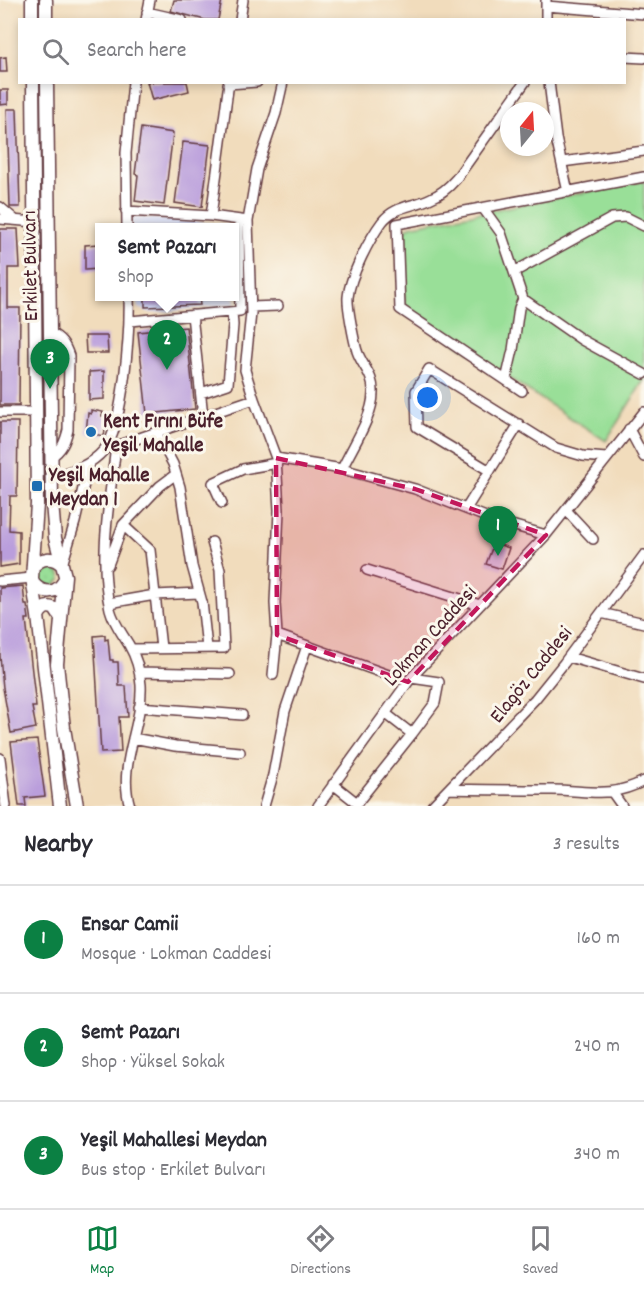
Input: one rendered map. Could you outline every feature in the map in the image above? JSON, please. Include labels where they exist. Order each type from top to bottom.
[{"type":"main road","points":[[32,0],[32,18]]},
{"type":"main road","points":[[46,0],[46,18]]},
{"type":"main road","name":"Erkilet Bulvarı","points":[[33,84],[37,504],[33,576],[60,806]]},
{"type":"main road","name":"Erkilet Bulvarı","points":[[46,84],[52,503],[55,538],[65,570],[57,664],[64,728],[77,806]]},
{"type":"main road","points":[[62,565],[58,561],[47,558],[37,562],[33,576],[42,591],[47,592],[57,589],[64,581]]},
{"type":"main road","points":[[38,615],[41,610],[48,607],[55,609],[61,618]]},
{"type":"street","points":[[150,0],[146,16],[164,18]]},
{"type":"street","points":[[240,18],[243,0]]},
{"type":"street","points":[[546,3],[644,14]]},
{"type":"street","points":[[626,57],[644,58]]},
{"type":"street","points":[[127,223],[126,153],[134,84]]},
{"type":"street","points":[[212,216],[229,84]]},
{"type":"street","points":[[129,321],[240,311],[244,220],[283,84]]},
{"type":"street","points":[[342,469],[369,415],[373,397],[371,376],[356,349],[348,298],[364,254],[379,226],[392,212],[432,198],[456,179],[524,84]]},
{"type":"street","points":[[549,84],[556,138],[568,192]]},
{"type":"street","points":[[562,162],[644,151]]},
{"type":"street","points":[[522,392],[400,309],[398,224],[644,177]]},
{"type":"street","points":[[0,207],[14,220]]},
{"type":"street","points":[[483,208],[501,233],[523,299],[582,340],[644,374]]},
{"type":"street","points":[[126,211],[244,220]]},
{"type":"street","points":[[514,272],[612,218],[626,217],[644,226]]},
{"type":"street","points":[[0,219],[35,222]]},
{"type":"street","points":[[244,220],[250,307],[245,370],[277,460],[279,510],[275,603],[277,635],[273,675]]},
{"type":"street","points":[[506,380],[519,308],[523,299]]},
{"type":"street","points":[[129,301],[124,371],[112,446],[105,537],[109,603],[115,624],[131,649],[141,685],[126,780],[130,806]]},
{"type":"street","points":[[250,307],[278,306]]},
{"type":"street","points":[[201,393],[228,384],[234,324],[232,312]]},
{"type":"street","points":[[192,315],[203,416]]},
{"type":"street","points":[[50,332],[59,337],[69,356],[68,430],[66,441],[60,451],[51,457]]},
{"type":"street","points":[[490,471],[417,427],[416,391],[429,369],[556,448],[583,456],[606,458]]},
{"type":"street","points":[[52,503],[56,486],[112,446],[254,399]]},
{"type":"street","points":[[0,412],[36,412]]},
{"type":"street","name":"Lokman Caddesi","points":[[318,806],[410,680],[546,535],[644,412]]},
{"type":"street","points":[[466,509],[519,424]]},
{"type":"street","points":[[629,429],[644,457]]},
{"type":"street","points":[[156,432],[174,464],[192,566],[200,593],[207,648]]},
{"type":"street","points":[[222,503],[213,483],[243,469],[277,460],[342,469],[415,489],[491,519],[546,535]]},
{"type":"street","points":[[62,565],[89,463]]},
{"type":"street","points":[[51,477],[80,470]]},
{"type":"street","points":[[106,570],[123,525],[160,486],[176,474]]},
{"type":"street","points":[[566,510],[593,539]]},
{"type":"street","points":[[123,525],[150,550],[161,648]]},
{"type":"street","points":[[131,649],[224,648],[220,570],[212,542]]},
{"type":"street","name":"Elagöz Caddesi","points":[[432,806],[516,722],[569,657],[644,555]]},
{"type":"street","points":[[367,570],[480,604]]},
{"type":"street","points":[[0,581],[33,576]]},
{"type":"street","points":[[109,603],[155,595],[200,593]]},
{"type":"street","points":[[601,613],[644,623]]},
{"type":"street","points":[[277,635],[410,680],[439,682],[435,703],[357,803],[333,784]]},
{"type":"street","points":[[264,806],[273,775],[285,711],[307,645]]},
{"type":"street","points":[[569,657],[644,679]]},
{"type":"street","points":[[139,672],[230,674]]},
{"type":"street","points":[[139,707],[242,715]]},
{"type":"street","points":[[385,713],[412,734]]},
{"type":"street","points":[[133,738],[175,746],[240,752]]},
{"type":"street","points":[[0,758],[6,806]]},
{"type":"street","points":[[449,789],[565,790],[594,794],[628,788],[644,781]]},
{"type":"street","points":[[612,792],[622,806]]},
{"type":"highlighted area","points":[[276,458],[415,489],[546,535],[408,682],[277,635]]},
{"type":"shaded area","points":[[134,217],[213,223],[131,223]]},
{"type":"shaded area","points":[[137,301],[235,301],[235,304],[152,313],[138,308]]},
{"type":"green space","points":[[644,181],[644,380],[606,441],[409,313],[405,307],[401,234],[410,226]]},
{"type":"green space","points":[[46,563],[58,567],[61,579],[52,588],[37,582],[37,570]]},
{"type":"building","points":[[174,0],[222,0],[218,18],[197,18],[171,11]]},
{"type":"building","points":[[6,57],[7,72],[0,72],[0,58]]},
{"type":"building","points":[[148,84],[187,84],[189,91],[152,100]]},
{"type":"building","points":[[0,90],[8,90],[8,104],[0,105]]},
{"type":"building","points":[[7,109],[17,109],[20,207],[10,207]]},
{"type":"building","points":[[141,128],[173,133],[164,205],[135,201],[138,175],[135,174]]},
{"type":"building","points":[[183,142],[210,145],[202,207],[175,203]]},
{"type":"building","points":[[0,229],[18,229],[20,268],[8,268],[8,308],[20,308],[19,405],[0,405]]},
{"type":"building","points":[[95,244],[95,269],[85,270],[85,245]]},
{"type":"building","points":[[145,301],[200,301],[200,305],[145,307]]},
{"type":"building","points":[[186,327],[195,409],[147,414],[138,332]]},
{"type":"building","points":[[85,336],[107,336],[108,353],[86,353]]},
{"type":"building","points":[[104,371],[104,399],[89,400],[89,372]]},
{"type":"building","points":[[91,410],[103,412],[102,416],[107,417],[104,436],[86,433],[88,413],[91,414]]},
{"type":"building","points":[[0,422],[18,422],[17,496],[10,496],[9,530],[19,531],[19,564],[0,567]]},
{"type":"building","points":[[494,543],[509,548],[502,569],[486,564]]},
{"type":"building","points":[[23,586],[29,619],[26,619],[36,707],[32,707],[36,728],[11,733],[0,656],[0,588]]},
{"type":"building","points":[[105,635],[105,640],[108,639],[110,660],[118,662],[119,686],[126,686],[128,717],[119,717],[121,752],[101,753],[94,636]]},
{"type":"building","points":[[37,740],[45,796],[25,798],[26,806],[19,806],[11,742]]},
{"type":"place","name":"Semt Pazarı","points":[[167,370]]},
{"type":"place","name":"Yeşil Mahallesi Meydan","points":[[50,389]]},
{"type":"place","name":"Kent Fırını Büfe Yeşil Mahalle","points":[[91,432]]},
{"type":"place","name":"Yeşil Mahalle Meydan 1","points":[[37,486]]},
{"type":"place","name":"Ensar Camii","points":[[498,556]]}]
